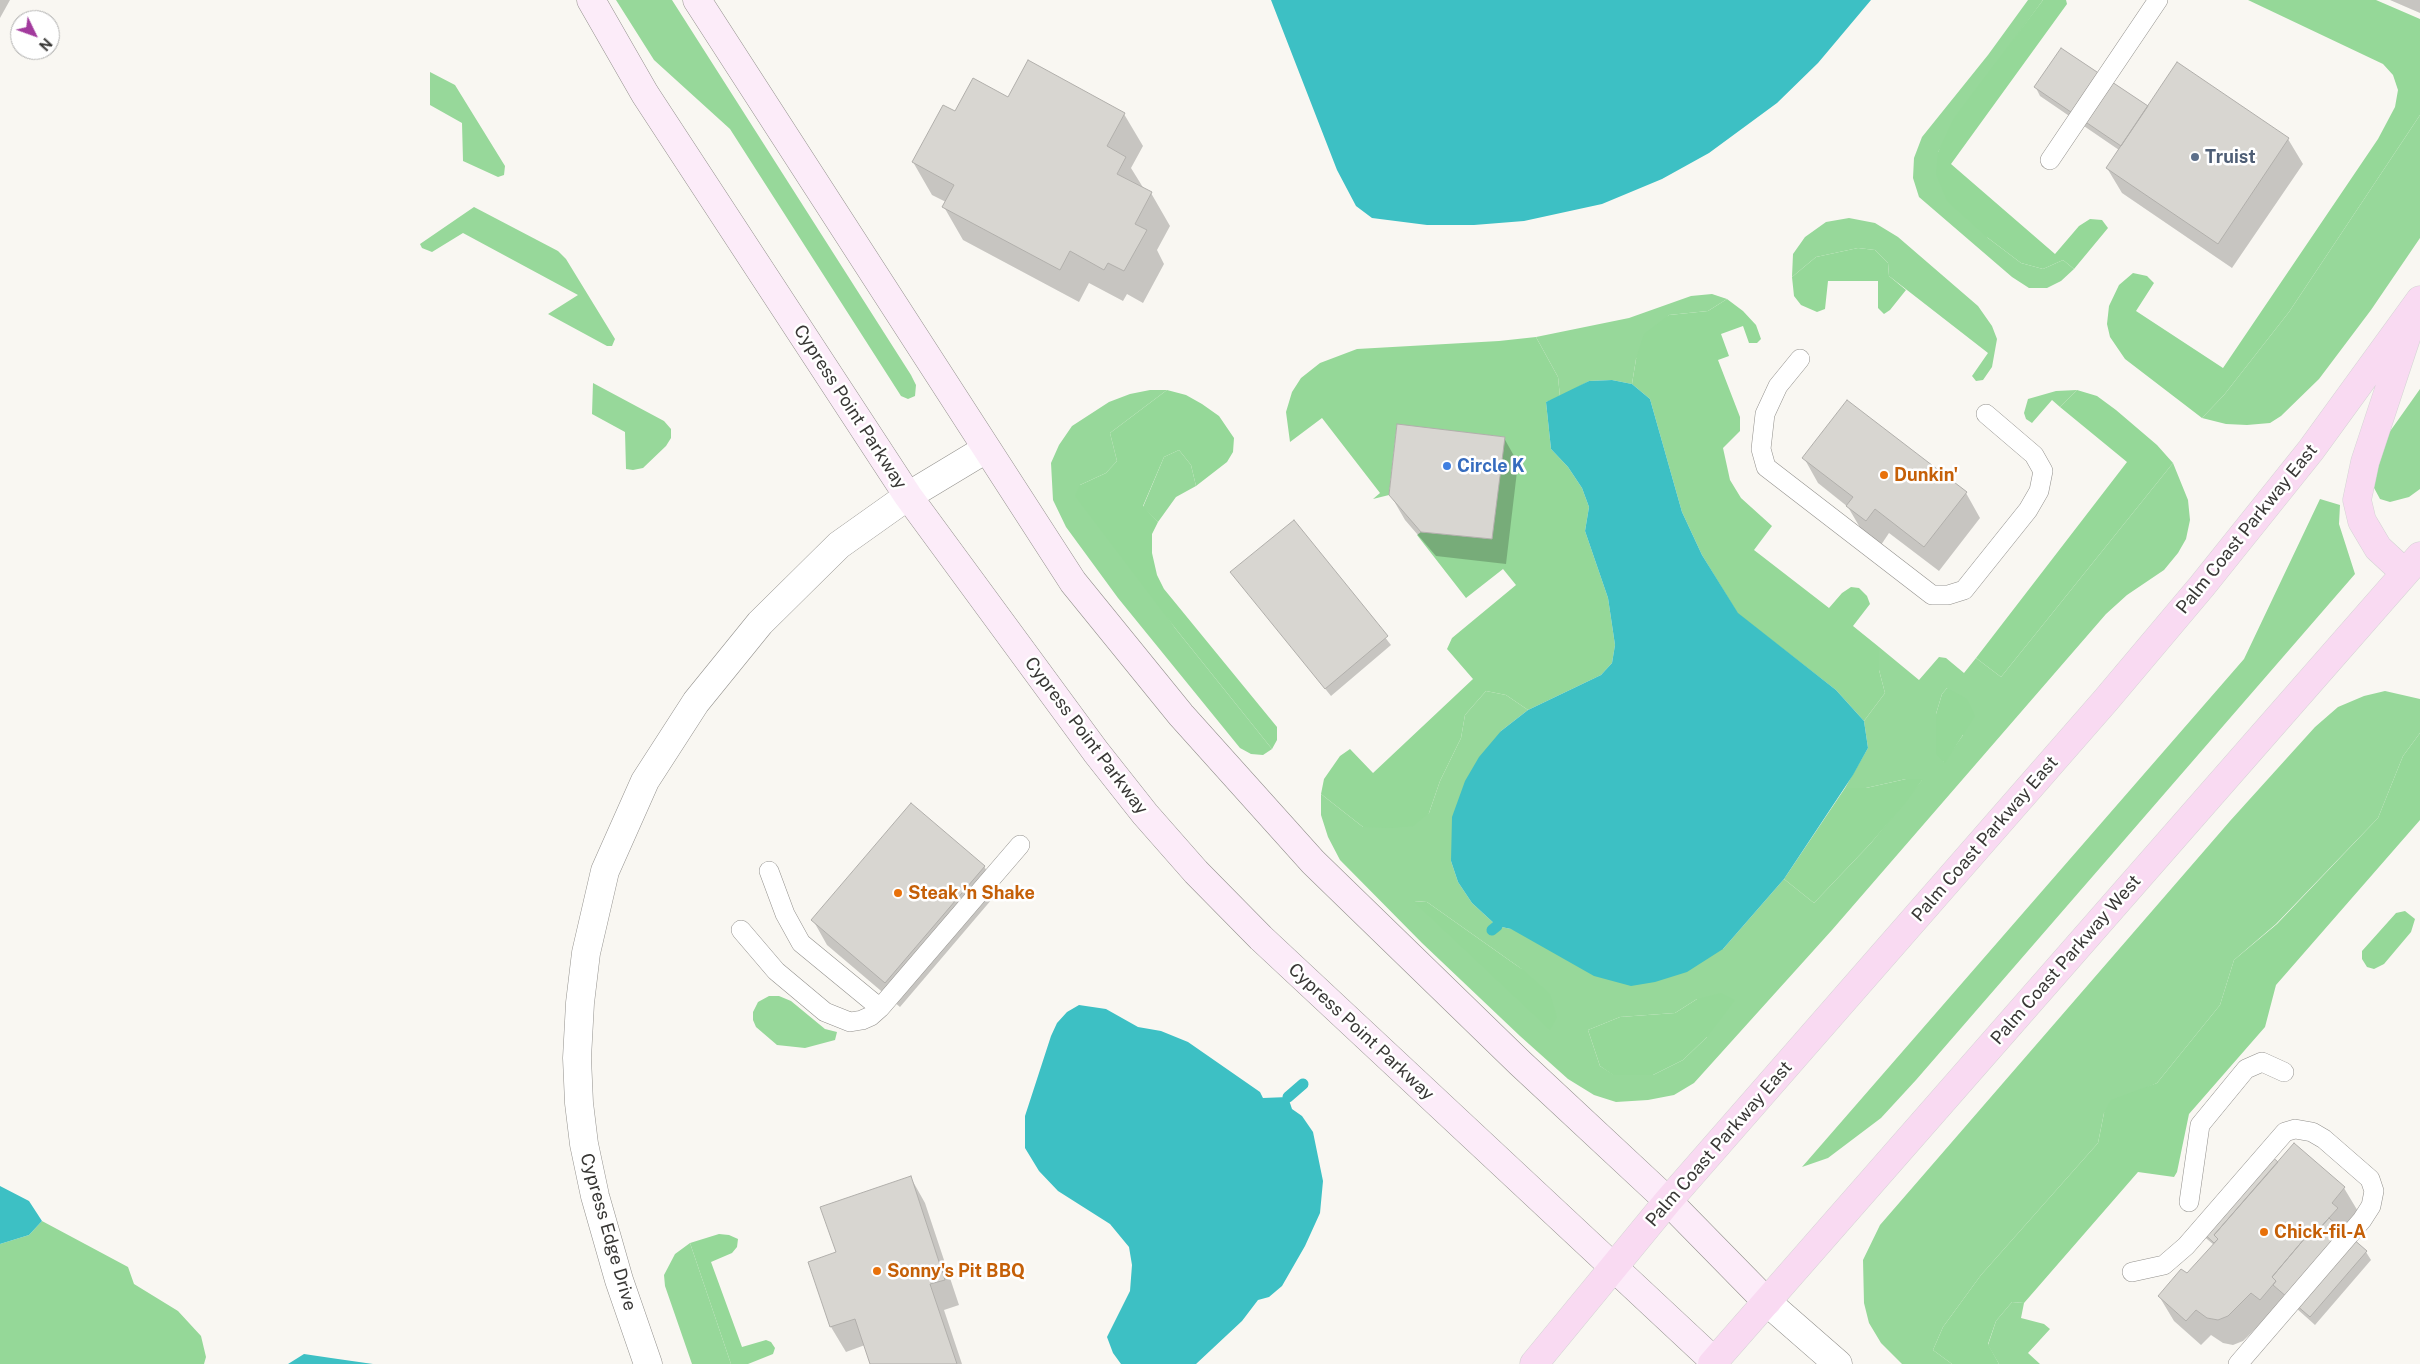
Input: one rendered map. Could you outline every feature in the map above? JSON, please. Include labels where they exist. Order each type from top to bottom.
[{"type":"main road","points":[[2413,564],[2378,548],[2362,521],[2358,500],[2365,462],[2419,300]]},
{"type":"main road","name":"Palm Coast Parkway East","points":[[1534,1364],[1668,1202],[2055,759],[2202,586],[2311,450],[2419,300]]},
{"type":"main road","name":"Palm Coast Parkway West","points":[[1715,1363],[2413,564]]},
{"type":"street","name":"Cypress Point Parkway","points":[[591,0],[645,94],[908,496],[1096,752],[1145,814],[1196,872],[1260,938],[1715,1363]]},
{"type":"street","points":[[697,0],[841,220],[1073,582],[1181,715],[1313,862],[1513,1056],[1668,1202],[1767,1302],[1838,1364]]},
{"type":"street","name":"Cypress Edge Drive","points":[[648,1364],[619,1280],[595,1196],[584,1144],[579,1103],[577,1058],[580,1003],[586,953],[605,871],[645,781],[696,702],[760,623],[839,545],[908,496],[986,449]]},
{"type":"lane","points":[[2050,160],[2158,0]]},
{"type":"lane","points":[[1800,359],[1778,386],[1765,414],[1761,449],[1766,467],[1932,595],[1948,595],[1964,590],[2028,510],[2039,491],[2043,471],[2034,455],[1986,414]]},
{"type":"lane","points":[[740,930],[784,978],[831,1015],[850,1022],[862,1020],[871,1016],[880,1008],[1020,845]]},
{"type":"lane","points":[[769,871],[785,914],[802,943],[880,1008]]},
{"type":"lane","points":[[2189,1202],[2200,1125],[2246,1069],[2262,1062],[2284,1072]]},
{"type":"lane","points":[[2132,1272],[2164,1265],[2186,1246],[2285,1132],[2295,1130],[2312,1132],[2324,1139],[2349,1160],[2370,1179],[2374,1191],[2370,1206],[2362,1220],[2238,1364]]},
{"type":"green space","points":[[616,0],[672,0],[911,375],[916,385],[915,396],[908,399],[901,396],[730,129],[654,60]]},
{"type":"green space","points":[[2028,0],[2043,0],[1990,73],[1938,152],[1988,238],[2021,263],[2043,269],[2063,260],[2074,269],[2061,281],[2047,288],[2029,288],[2012,277],[1919,197],[1913,178],[1914,158],[1922,137],[1988,55]]},
{"type":"green space","points":[[2043,0],[2066,0],[2067,4],[1951,164],[2055,254],[2079,226],[2090,219],[2102,220],[2108,228],[2074,269],[2063,260],[2043,269],[2021,263],[1988,238],[1947,201],[1936,174],[1938,152],[1954,118]]},
{"type":"green space","points":[[2248,0],[2376,0],[2420,19],[2420,115],[2289,312],[2224,395],[2202,418],[2125,359],[2110,337],[2107,324],[2109,306],[2119,285],[2133,273],[2147,276],[2154,283],[2136,311],[2223,368],[2378,139],[2395,107],[2398,90],[2393,75],[2383,64]]},
{"type":"green space","points":[[430,72],[455,85],[505,166],[504,175],[498,177],[463,161],[462,123],[430,105]]},
{"type":"green space","points":[[2420,115],[2420,238],[2371,310],[2319,379],[2281,416],[2270,423],[2247,425],[2226,424],[2202,418],[2224,395],[2289,312]]},
{"type":"green space","points":[[474,207],[558,251],[566,259],[615,339],[612,346],[607,346],[548,314],[578,295],[463,233],[432,252],[422,248],[420,244]]},
{"type":"green space","points":[[1849,218],[1875,223],[1898,237],[1978,306],[1992,326],[1997,339],[1992,367],[1983,380],[1976,381],[1972,376],[1988,353],[1889,276],[1888,263],[1875,250],[1858,248],[1816,257],[1792,277],[1793,254],[1805,237],[1826,222]]},
{"type":"green space","points":[[1858,248],[1875,250],[1888,263],[1889,276],[1906,290],[1890,310],[1884,314],[1878,308],[1878,281],[1828,281],[1825,309],[1817,312],[1801,305],[1794,296],[1792,277],[1816,257]]},
{"type":"green space","points":[[1712,294],[1727,299],[1708,311],[1669,315],[1636,359],[1632,384],[1612,380],[1589,381],[1560,397],[1558,377],[1536,337],[1629,318],[1691,296]]},
{"type":"green space","points":[[1727,299],[1743,311],[1756,325],[1761,339],[1757,343],[1749,343],[1743,326],[1721,334],[1729,356],[1718,360],[1740,417],[1740,431],[1723,448],[1730,480],[1741,498],[1772,526],[1754,550],[1829,608],[1842,593],[1851,587],[1859,588],[1867,596],[1870,604],[1853,626],[1879,647],[1879,670],[1885,693],[1864,721],[1836,690],[1738,614],[1702,555],[1682,512],[1650,399],[1632,384],[1636,359],[1644,334],[1669,315],[1708,311]]},
{"type":"green space","points":[[1536,337],[1558,377],[1560,397],[1546,402],[1551,449],[1568,467],[1582,488],[1589,507],[1585,531],[1608,598],[1615,645],[1612,663],[1601,675],[1528,710],[1506,695],[1486,691],[1465,715],[1461,738],[1440,781],[1429,813],[1413,826],[1392,828],[1363,827],[1321,794],[1324,779],[1340,756],[1350,749],[1373,773],[1473,679],[1447,649],[1452,638],[1516,585],[1503,569],[1466,598],[1417,535],[1421,532],[1492,539],[1504,437],[1397,425],[1389,495],[1373,499],[1380,493],[1322,418],[1290,442],[1286,412],[1292,392],[1301,378],[1320,363],[1357,349],[1499,341]]},
{"type":"green space","points":[[593,383],[664,421],[671,429],[671,438],[666,446],[643,468],[626,469],[625,432],[592,414]]},
{"type":"green space","points":[[2420,389],[2420,489],[2409,497],[2390,502],[2380,499],[2373,486],[2386,437]]},
{"type":"green space","points":[[1150,390],[1167,390],[1110,433],[1117,461],[1106,473],[1080,485],[1175,628],[1272,749],[1263,755],[1251,754],[1240,748],[1118,598],[1066,527],[1053,500],[1051,463],[1059,445],[1072,426],[1109,402],[1130,394]]},
{"type":"green space","points":[[1167,390],[1186,395],[1219,416],[1234,438],[1233,452],[1227,462],[1196,486],[1191,465],[1179,450],[1164,457],[1143,506],[1158,522],[1152,534],[1152,553],[1157,575],[1164,589],[1277,727],[1277,740],[1272,749],[1175,628],[1075,496],[1080,485],[1106,473],[1117,461],[1110,433]]},
{"type":"green space","points":[[2077,390],[2060,407],[2052,400],[2032,423],[2026,419],[2024,413],[2028,399],[2056,391]]},
{"type":"green space","points":[[2077,390],[2097,396],[2116,410],[2157,445],[2173,463],[2001,677],[1976,658],[2127,462],[2060,407]]},
{"type":"green space","points":[[1179,450],[1191,465],[1196,486],[1176,497],[1158,522],[1143,507],[1164,457]]},
{"type":"green space","points":[[2173,463],[2188,500],[2190,520],[2186,539],[2178,553],[2164,570],[2127,595],[2106,614],[1832,930],[1694,1083],[1674,1095],[1648,1100],[1616,1102],[1594,1095],[1568,1079],[1422,943],[1340,860],[1328,837],[1321,815],[1321,794],[1363,827],[1429,813],[1440,781],[1461,738],[1465,715],[1486,691],[1506,695],[1528,710],[1501,731],[1451,861],[1458,882],[1472,903],[1497,926],[1511,929],[1723,949],[1784,879],[1814,903],[1871,843],[1922,780],[1906,779],[1866,788],[1845,788],[1868,748],[1864,721],[1885,693],[1879,670],[1879,647],[1919,680],[1939,657],[1946,658],[1964,673],[1976,658],[2001,677]],"holes":[[[1947,688],[1963,735],[1944,762],[1937,731],[1936,714],[1942,694]],[[1414,901],[1427,902],[1523,970]],[[1697,999],[1707,1037],[1683,1060],[1653,1075],[1614,1075],[1600,1066],[1588,1030],[1620,1017],[1675,1013]]]},
{"type":"green space","points":[[2320,499],[2340,505],[2339,524],[2355,574],[1881,1118],[1828,1158],[1802,1167],[2244,659]]},
{"type":"green space","points":[[1947,688],[1967,699],[1975,716],[1945,763],[1936,754],[1936,714],[1942,694]]},
{"type":"green space","points":[[2385,691],[2420,699],[2420,733],[2403,756],[2378,818],[2276,924],[2234,960],[2220,1005],[2157,1083],[2137,1092],[2104,1113],[2098,1143],[1981,1275],[1943,1327],[1933,1350],[1952,1364],[1902,1364],[1881,1343],[1869,1323],[1864,1303],[1863,1260],[1880,1225],[2230,821],[2315,727],[2338,707],[2364,696]]},
{"type":"green space","points":[[2420,733],[2420,820],[2276,985],[2265,1027],[2189,1114],[2177,1172],[2174,1177],[2138,1172],[2024,1303],[2012,1302],[1996,1321],[1988,1344],[1999,1364],[1952,1364],[1933,1350],[1943,1327],[1981,1275],[2098,1143],[2104,1113],[2111,1100],[2157,1083],[2220,1005],[2234,960],[2277,924],[2378,818],[2403,756]]},
{"type":"green space","points":[[1906,779],[1923,779],[1871,843],[1814,903],[1784,879],[1845,788],[1866,788]]},
{"type":"green space","points":[[1413,901],[1427,902],[1523,970],[1550,994],[1557,1017],[1550,1030]]},
{"type":"green space","points":[[2405,911],[2415,919],[2411,932],[2384,964],[2374,969],[2367,967],[2362,959],[2362,951],[2396,913]]},
{"type":"green space","points":[[1721,993],[1735,1000],[1707,1037],[1683,1060],[1653,1075],[1613,1075],[1600,1066],[1588,1030],[1620,1017],[1675,1013],[1697,999]]},
{"type":"green space","points":[[769,996],[779,996],[791,1001],[825,1029],[837,1032],[835,1040],[805,1048],[777,1045],[756,1027],[753,1020],[753,1012],[758,1002]]},
{"type":"green space","points":[[42,1221],[128,1267],[134,1284],[178,1311],[201,1336],[206,1357],[204,1364],[0,1364],[0,1244],[29,1235]]},
{"type":"green space","points":[[719,1234],[729,1235],[738,1239],[737,1247],[732,1253],[711,1262],[742,1347],[766,1340],[771,1342],[775,1348],[773,1354],[748,1364],[731,1364],[690,1243]]},
{"type":"green space","points":[[690,1243],[731,1364],[692,1364],[665,1286],[664,1275],[675,1254]]},
{"type":"green space","points":[[2012,1302],[2024,1303],[2021,1318],[2044,1324],[2050,1329],[2028,1353],[2040,1364],[1999,1364],[1988,1345],[1996,1321]]},
{"type":"water","points":[[1271,0],[1871,0],[1818,63],[1777,103],[1709,153],[1662,179],[1602,204],[1524,221],[1474,225],[1427,225],[1372,218],[1356,206],[1337,170]]},
{"type":"water","points":[[1612,380],[1632,384],[1650,399],[1682,512],[1702,555],[1738,613],[1836,690],[1864,721],[1868,748],[1853,775],[1784,879],[1723,949],[1687,972],[1655,982],[1631,986],[1594,976],[1511,929],[1497,926],[1472,903],[1458,882],[1451,861],[1452,817],[1465,781],[1479,757],[1501,731],[1528,710],[1601,675],[1612,663],[1615,645],[1608,598],[1585,531],[1589,507],[1582,488],[1568,467],[1551,449],[1546,402],[1589,381]]},
{"type":"water","points":[[1079,1005],[1106,1009],[1138,1027],[1161,1031],[1188,1042],[1260,1092],[1263,1098],[1288,1097],[1292,1109],[1302,1116],[1313,1132],[1323,1181],[1320,1213],[1305,1246],[1282,1286],[1269,1297],[1258,1300],[1242,1321],[1196,1364],[1121,1364],[1113,1353],[1107,1337],[1130,1291],[1132,1265],[1129,1247],[1110,1224],[1058,1191],[1039,1171],[1025,1148],[1025,1116],[1051,1036],[1057,1023],[1067,1012]]},
{"type":"water","points":[[0,1186],[29,1201],[42,1221],[29,1235],[0,1244]]},
{"type":"water","points":[[304,1354],[331,1358],[373,1364],[288,1364]]},
{"type":"building","points":[[2061,48],[2148,106],[2121,146],[2034,87]]},
{"type":"building","points":[[1028,60],[1125,113],[1107,146],[1126,157],[1117,174],[1152,192],[1135,224],[1147,230],[1124,271],[1108,263],[1104,270],[1070,251],[1060,270],[942,207],[954,185],[912,162],[943,105],[955,111],[973,78],[1008,97]]},
{"type":"building","name":"Truist","points":[[2177,62],[2289,138],[2218,244],[2106,168]]},
{"type":"building","name":"Dunkin'","points":[[1847,400],[1967,492],[1924,547],[1875,509],[1866,521],[1846,506],[1853,497],[1802,458]]},
{"type":"building","name":"Circle K","points":[[1397,424],[1505,437],[1492,539],[1421,532],[1389,495]]},
{"type":"building","points":[[1294,520],[1388,636],[1325,689],[1230,572]]},
{"type":"building","name":"Steak 'n Shake","points":[[911,803],[985,866],[885,983],[811,920]]},
{"type":"building","name":"Chick-fil-A","points":[[2294,1143],[2345,1187],[2332,1203],[2338,1208],[2320,1228],[2316,1225],[2272,1277],[2276,1281],[2260,1300],[2251,1293],[2228,1316],[2218,1320],[2207,1318],[2196,1310],[2186,1321],[2158,1296],[2181,1269],[2187,1273],[2218,1239],[2214,1235]]},
{"type":"building","points":[[2261,1147],[2278,1162],[2214,1235],[2218,1239],[2214,1243],[2195,1225]]},
{"type":"building","name":"Sonny's Pit BBQ","points":[[911,1176],[945,1280],[930,1284],[957,1364],[870,1364],[855,1319],[830,1327],[808,1262],[836,1252],[820,1207]]},
{"type":"building","points":[[2329,1218],[2367,1251],[2310,1317],[2273,1285],[2276,1281],[2272,1277],[2316,1225],[2320,1228]]},
{"type":"waterway","points":[[1492,930],[1497,926]]},
{"type":"waterway","points":[[1288,1097],[1303,1084]]},
{"type":"place","name":"Truist","points":[[2195,157]]},
{"type":"place","name":"Circle K","points":[[1447,466]]},
{"type":"place","name":"Dunkin'","points":[[1884,475]]},
{"type":"place","name":"Steak 'n Shake","points":[[898,893]]},
{"type":"place","name":"Chick-fil-A","points":[[2264,1232]]},
{"type":"place","name":"Sonny's Pit BBQ","points":[[877,1271]]}]
